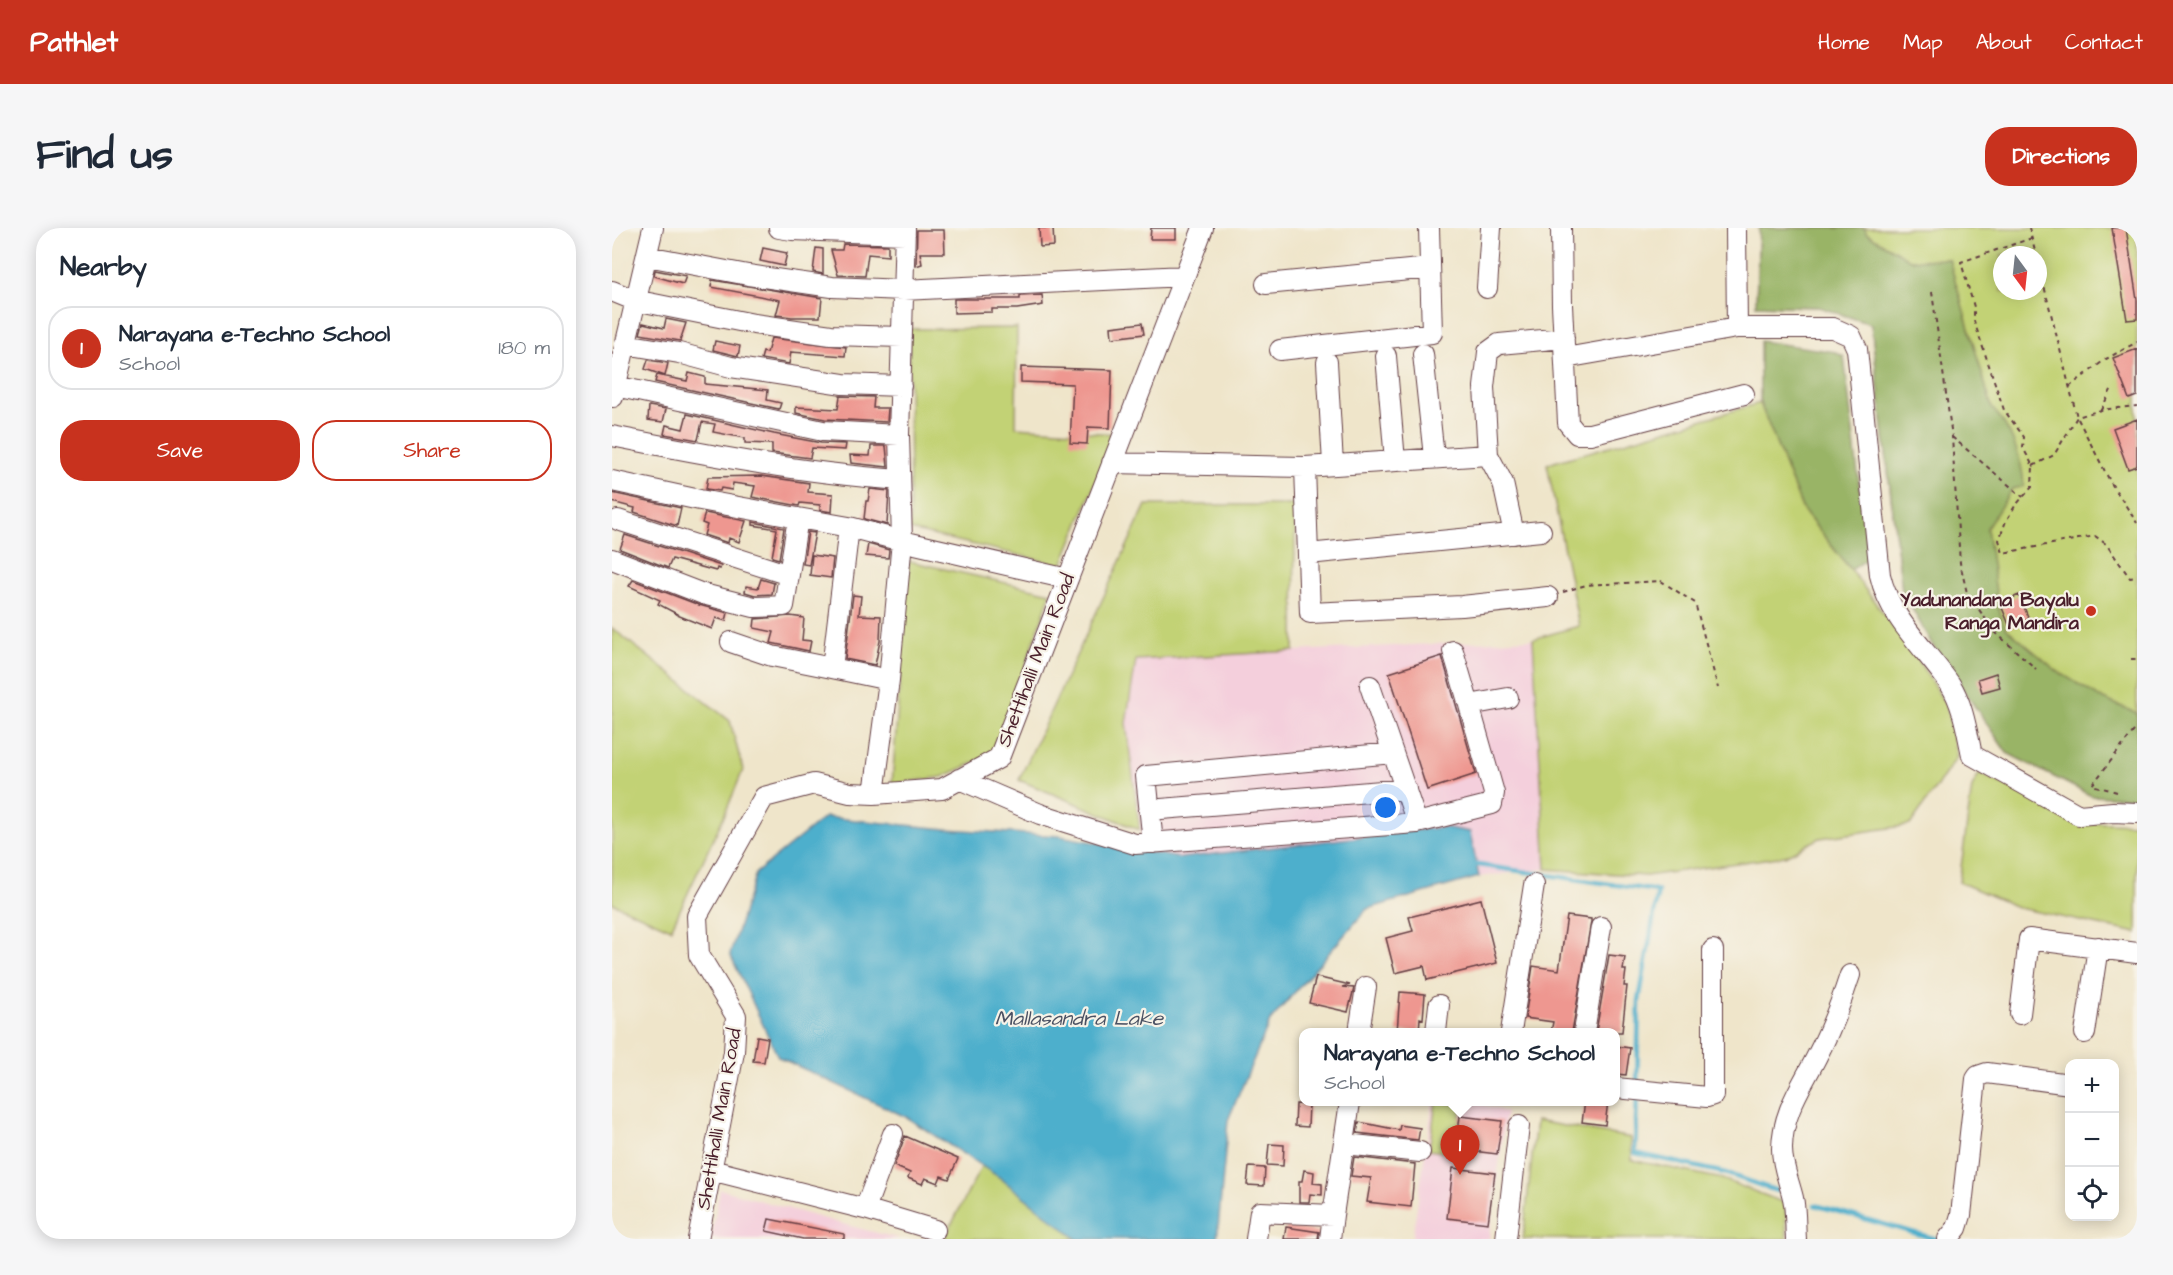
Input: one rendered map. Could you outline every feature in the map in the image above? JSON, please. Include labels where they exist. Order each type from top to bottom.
[{"type":"street","points":[[653,228],[634,300],[614,393],[823,431],[899,435]]},
{"type":"street","points":[[779,228],[905,231],[899,435],[902,541],[889,680],[874,794]]},
{"type":"street","name":"Shettihalli Main Road","points":[[698,1239],[734,1052],[736,1016],[699,955],[697,916],[764,796],[814,784],[850,793],[874,794],[942,789],[999,758],[1203,228]]},
{"type":"street","points":[[1280,350],[1432,333],[1429,228]]},
{"type":"street","points":[[1487,288],[1491,228]]},
{"type":"street","points":[[1561,228],[1568,423],[1577,434],[1590,434],[1744,394]]},
{"type":"street","points":[[1736,228],[1737,328]]},
{"type":"street","points":[[646,256],[748,275],[832,287],[903,290],[1184,276]]},
{"type":"street","points":[[1266,284],[1430,268]]},
{"type":"street","points":[[612,291],[634,300],[702,315],[820,333],[902,337]]},
{"type":"street","points":[[1514,534],[1503,483],[1488,455],[1484,387],[1488,352],[1499,344],[1564,348],[1737,328],[1833,328],[1851,336],[1857,349],[1880,575],[1884,593],[1912,637],[1950,684],[1958,699],[1972,755],[2079,815],[2113,812],[2137,813]]},
{"type":"street","points":[[625,344],[679,353],[731,367],[843,384],[901,386]]},
{"type":"street","points":[[1423,354],[1434,457]]},
{"type":"street","points":[[1386,356],[1395,461]]},
{"type":"street","points":[[1327,362],[1333,464]]},
{"type":"street","points":[[612,436],[715,456],[855,477],[900,480]]},
{"type":"street","points":[[1112,463],[1305,467],[1488,455]]},
{"type":"street","points":[[1305,467],[1310,613],[1462,606],[1548,597]]},
{"type":"street","points":[[612,481],[700,500],[849,527],[1068,579]]},
{"type":"street","points":[[612,559],[703,594],[754,607],[784,606],[798,518]]},
{"type":"street","points":[[618,520],[789,575]]},
{"type":"street","points":[[832,668],[849,527]]},
{"type":"street","points":[[1308,554],[1541,531]]},
{"type":"street","points":[[730,642],[772,656],[889,680]]},
{"type":"street","points":[[959,779],[1040,814],[1135,844],[1417,823],[1492,804],[1494,793],[1453,651]]},
{"type":"street","points":[[1370,686],[1417,823]]},
{"type":"street","points":[[1470,705],[1508,698]]},
{"type":"street","points":[[1153,843],[1146,776],[1393,753]]},
{"type":"street","points":[[1149,810],[1406,789]]},
{"type":"street","points":[[1512,1028],[1534,885]]},
{"type":"street","points":[[1585,1028],[1601,927]]},
{"type":"street","points":[[2020,1014],[2029,939],[2137,953]]},
{"type":"street","points":[[2085,1033],[2098,947]]},
{"type":"street","points":[[1629,1089],[1707,1097],[1713,1095],[1713,950]]},
{"type":"street","points":[[1796,1239],[1794,1200],[1783,1166],[1784,1126],[1790,1106],[1838,1011],[1850,975]]},
{"type":"street","points":[[1360,1028],[1366,987]]},
{"type":"street","points":[[1436,1028],[1439,1005]]},
{"type":"street","points":[[1949,1238],[1957,1228],[1961,1215],[1978,1076],[1987,1073],[2065,1083]]},
{"type":"street","points":[[1330,1239],[1349,1106]]},
{"type":"street","points":[[1506,1239],[1519,1126]]},
{"type":"street","points":[[865,1209],[893,1134]]},
{"type":"street","points":[[1345,1144],[1420,1152]]},
{"type":"street","points":[[711,1170],[865,1209],[935,1230]]},
{"type":"street","points":[[1257,1239],[1260,1212],[1333,1215]]},
{"type":"path","points":[[2029,228],[2034,246]]},
{"type":"path","points":[[2032,238],[1961,262],[1974,307],[1974,321],[2004,410],[2024,437],[2024,448],[2033,466],[2032,487],[2006,520],[2000,540],[2003,553],[2095,536],[2106,544],[2130,578],[2137,577]]},
{"type":"path","points":[[1932,292],[1952,437],[1960,563],[1967,593],[1995,632],[2036,669]]},
{"type":"path","points":[[2047,298],[2077,417],[2111,483],[2137,523]]},
{"type":"path","points":[[2069,387],[2106,359],[2137,342]]},
{"type":"path","points":[[2101,410],[2112,388]]},
{"type":"path","points":[[2033,466],[2054,455],[2077,417],[2101,410],[2137,406]]},
{"type":"path","points":[[1952,437],[2023,496]]},
{"type":"path","points":[[1548,597],[1586,585],[1660,581],[1695,603],[1718,688]]},
{"type":"path","points":[[2131,659],[2137,659]]},
{"type":"path","points":[[2116,792],[2092,785],[2137,727]]},
{"type":"shaded area","points":[[1533,639],[1546,869],[1479,877],[1470,833],[1180,858],[1143,851],[1126,723],[1136,659]]},
{"type":"shaded area","points":[[1432,1106],[1487,1106],[1506,1112],[1489,1239],[1412,1239]]},
{"type":"shaded area","points":[[720,1189],[839,1223],[900,1239],[711,1239]]},
{"type":"green space","points":[[1759,228],[2137,228],[2137,798],[2092,796],[2007,753],[1932,644],[1902,590],[1871,324],[1819,307],[1756,305]]},
{"type":"green space","points":[[1759,228],[1865,228],[1866,233],[1910,260],[1949,259],[1992,408],[2010,434],[2023,475],[2024,486],[2012,489],[1987,528],[1998,607],[2006,628],[2057,671],[2101,698],[2137,713],[2137,798],[2092,796],[2007,753],[1932,644],[1902,590],[1871,324],[1819,307],[1756,305]]},
{"type":"green space","points":[[1017,328],[1016,427],[1115,434],[1062,565],[910,530],[909,329]]},
{"type":"green space","points":[[1760,341],[1836,352],[1844,357],[1868,558],[1851,570],[1803,510],[1760,403]]},
{"type":"green space","points":[[1760,403],[1803,510],[1918,660],[1946,705],[1957,757],[1910,825],[1820,838],[1785,856],[1646,876],[1546,869],[1533,639],[1579,626],[1547,464]]},
{"type":"green space","points":[[1146,505],[1295,505],[1294,651],[1136,660],[1126,723],[1140,830],[1019,780]]},
{"type":"green space","points":[[909,561],[1051,593],[994,754],[942,777],[892,784]]},
{"type":"green space","points":[[612,628],[730,721],[743,770],[671,929],[612,903]]},
{"type":"green space","points":[[1980,773],[2080,822],[2137,824],[2137,933],[2019,908],[1959,882],[1972,787]]},
{"type":"green space","points":[[1435,1106],[1462,1106],[1455,1154],[1429,1150]]},
{"type":"green space","points":[[1536,1121],[1631,1138],[1632,1160],[1722,1179],[1785,1203],[1787,1239],[1523,1239]]},
{"type":"green space","points":[[982,1165],[999,1177],[1077,1239],[944,1239]]},
{"type":"water","name":"Mallasandra Lake","points":[[825,817],[946,829],[1060,836],[1180,858],[1444,827],[1470,832],[1479,877],[1367,909],[1270,1021],[1228,1120],[1217,1239],[1077,1239],[999,1177],[906,1117],[778,1057],[730,954],[756,873]]},
{"type":"building","points":[[1039,228],[1053,228],[1054,246],[1040,247]]},
{"type":"building","points":[[1151,228],[1176,228],[1176,239],[1150,239]]},
{"type":"building","points":[[2112,228],[2126,228],[2137,300],[2137,319],[2127,320]]},
{"type":"building","points":[[917,230],[944,230],[945,253],[920,253],[922,264],[916,266]]},
{"type":"building","points":[[843,244],[888,245],[888,256],[868,254],[865,276],[838,275],[831,250],[842,250]]},
{"type":"building","points":[[763,248],[787,253],[784,266],[760,261]]},
{"type":"building","points":[[816,248],[823,249],[823,274],[813,272]]},
{"type":"building","points":[[655,270],[686,276],[683,284],[654,276]]},
{"type":"building","points":[[712,280],[822,298],[820,317],[776,315],[780,300],[711,287]]},
{"type":"building","points":[[1042,295],[1043,305],[1017,309],[992,309],[992,312],[954,313],[954,299],[1020,299],[1020,296]]},
{"type":"building","points":[[666,319],[686,323],[680,341],[640,334],[643,323],[664,328]]},
{"type":"building","points":[[1142,323],[1144,334],[1112,338],[1111,327]]},
{"type":"building","points":[[771,338],[846,347],[845,356],[791,352],[789,364],[761,359],[763,352],[767,353]]},
{"type":"building","points":[[715,341],[740,346],[738,356],[713,350]]},
{"type":"building","points":[[2137,349],[2137,396],[2129,399],[2113,358]]},
{"type":"building","points":[[648,360],[668,363],[665,376],[645,369]]},
{"type":"building","points":[[1021,367],[1112,370],[1110,428],[1088,427],[1087,444],[1070,443],[1073,384],[1021,382]]},
{"type":"building","points":[[689,373],[705,377],[705,384],[768,390],[767,400],[781,403],[779,409],[655,382],[657,375],[687,381]]},
{"type":"building","points":[[840,396],[874,397],[873,408],[888,408],[887,422],[825,419],[796,413],[796,407],[838,409]]},
{"type":"building","points":[[649,406],[666,409],[663,422],[648,420]]},
{"type":"building","points":[[687,414],[821,443],[846,444],[845,450],[812,448],[810,458],[772,453],[772,444],[745,443],[745,438],[713,432],[715,424],[702,422],[698,440],[664,434],[666,425],[683,429]]},
{"type":"building","points":[[2137,419],[2137,466],[2128,469],[2113,428]]},
{"type":"building","points":[[871,446],[886,446],[888,467],[851,463],[850,455],[870,456]]},
{"type":"building","points":[[761,476],[809,483],[808,492],[833,494],[832,512],[820,510],[820,505],[800,503],[799,506],[752,497],[755,486],[733,483],[732,490],[706,489],[708,477]]},
{"type":"building","points":[[870,489],[889,491],[887,525],[864,519]]},
{"type":"building","points":[[612,493],[681,508],[677,526],[634,512],[635,508],[612,502]]},
{"type":"building","points":[[705,513],[746,521],[739,542],[729,538],[728,543],[704,535],[707,525],[702,523]]},
{"type":"building","points":[[753,522],[784,528],[779,559],[772,557],[777,529],[753,525]]},
{"type":"building","points":[[808,532],[815,533],[809,565],[803,564]]},
{"type":"building","points":[[625,535],[721,566],[720,569],[717,568],[716,571],[672,559],[668,568],[620,549]]},
{"type":"building","points":[[868,544],[889,550],[888,558],[866,556]]},
{"type":"building","points":[[812,555],[833,558],[831,578],[810,575]]},
{"type":"building","points":[[761,579],[774,583],[772,594],[755,595],[745,592],[746,586],[758,588]]},
{"type":"building","points":[[633,580],[699,605],[728,613],[726,621],[716,618],[712,629],[677,615],[658,604],[660,600],[629,586]]},
{"type":"building","points":[[853,595],[861,596],[859,615],[881,616],[880,641],[875,665],[845,659]]},
{"type":"building","points":[[2019,595],[2029,619],[2010,627],[2000,603]]},
{"type":"building","points":[[790,616],[804,618],[802,640],[811,641],[809,651],[771,643],[774,632],[754,628],[755,619]]},
{"type":"building","points":[[1442,656],[1476,774],[1427,790],[1389,673]]},
{"type":"building","points":[[1996,673],[2000,687],[1982,692],[1978,679]]},
{"type":"building","points":[[1481,899],[1497,963],[1427,980],[1424,966],[1395,973],[1386,938],[1413,931],[1409,917]]},
{"type":"building","points":[[1567,916],[1591,919],[1573,1028],[1552,1028],[1553,1022],[1525,1018],[1533,966],[1559,970]]},
{"type":"building","points":[[1609,955],[1625,957],[1624,986],[1627,986],[1622,1032],[1620,1028],[1597,1028]]},
{"type":"building","points":[[1316,977],[1350,985],[1342,987],[1354,988],[1348,1012],[1309,1003]]},
{"type":"building","points":[[1400,992],[1425,994],[1423,1019],[1420,1018],[1419,1028],[1397,1028]]},
{"type":"building","points":[[757,1036],[768,1038],[764,1062],[753,1061]]},
{"type":"building","points":[[1620,1047],[1630,1048],[1626,1075],[1620,1074]]},
{"type":"building","points":[[1296,1104],[1309,1106],[1308,1127],[1295,1126]]},
{"type":"building","points":[[1584,1106],[1607,1106],[1605,1125],[1582,1122]]},
{"type":"building","points":[[1460,1116],[1502,1121],[1497,1154],[1456,1149]]},
{"type":"building","points":[[1359,1122],[1399,1130],[1400,1125],[1420,1128],[1418,1140],[1357,1133]]},
{"type":"building","points":[[905,1136],[958,1159],[949,1179],[941,1176],[938,1183],[925,1178],[922,1184],[908,1178],[910,1173],[894,1166]]},
{"type":"building","points":[[1269,1144],[1284,1145],[1283,1166],[1267,1165]]},
{"type":"building","points":[[1354,1157],[1415,1164],[1411,1207],[1367,1202],[1371,1178],[1351,1176]]},
{"type":"building","points":[[1249,1167],[1265,1168],[1264,1186],[1247,1185]]},
{"type":"building","points":[[1453,1168],[1495,1173],[1488,1223],[1447,1218]]},
{"type":"building","points":[[1304,1170],[1314,1172],[1313,1183],[1322,1184],[1322,1195],[1310,1194],[1309,1202],[1299,1202],[1299,1181],[1302,1181]]},
{"type":"building","points":[[769,1219],[844,1234],[844,1239],[803,1239],[766,1231]]},
{"type":"building","points":[[1286,1227],[1319,1232],[1318,1239],[1284,1239]]},
{"type":"waterway","points":[[1471,864],[1658,891],[1639,1001],[1637,1085]]},
{"type":"waterway","points":[[1637,1094],[1635,1153],[1725,1173],[1777,1191]]},
{"type":"waterway","points":[[1815,1205],[1936,1239]]},
{"type":"place","name":"Yadunandana Bayalu Ranga Mandira","points":[[2091,611]]},
{"type":"place","name":"Narayana e-Techno School","points":[[1460,1175]]}]
